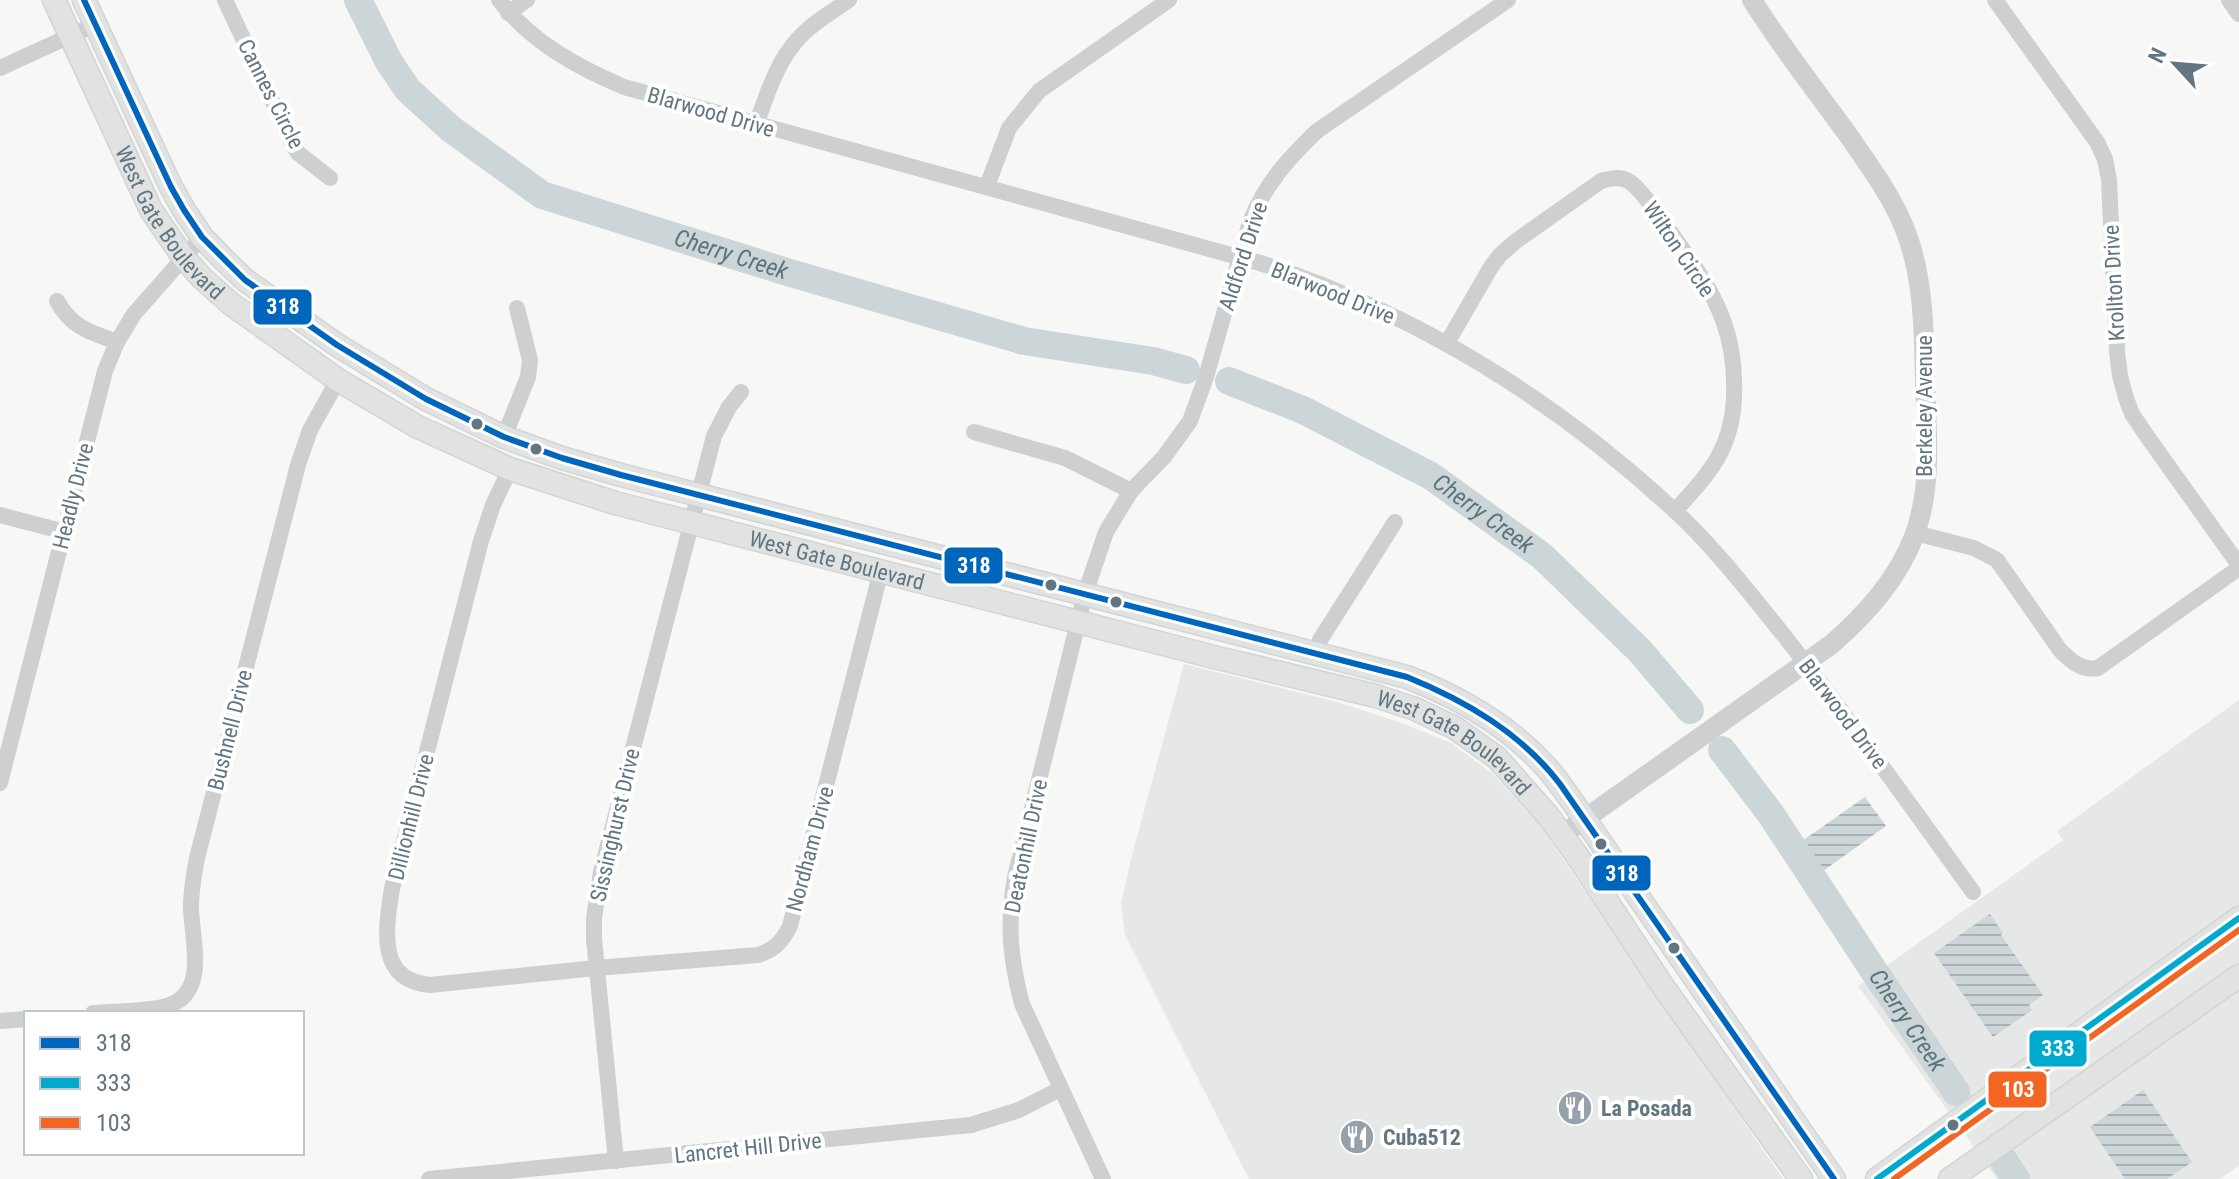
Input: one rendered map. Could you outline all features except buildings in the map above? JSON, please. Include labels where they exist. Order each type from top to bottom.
[{"type":"main road","name":"West Gate Boulevard","points":[[84,0],[171,187],[202,237],[245,280],[349,353],[426,399],[504,437],[562,458],[1407,677],[1451,695],[1475,710],[1519,741],[1546,767],[1834,1179]]},
{"type":"main road","name":"West Gate Boulevard","points":[[57,1],[70,36],[151,210],[183,257],[231,304],[338,380],[418,427],[510,469],[561,487],[690,523],[1376,696],[1415,709],[1455,728],[1497,758],[1546,813],[1664,988],[1801,1179]]},
{"type":"main road","points":[[1877,1179],[2239,918]]},
{"type":"main road","points":[[1664,988],[1689,968]]},
{"type":"main road","points":[[1950,1179],[2239,976]]},
{"type":"street","name":"Cannes Circle","points":[[225,0],[293,145],[298,153],[330,178]]},
{"type":"street","points":[[504,6],[527,0]]},
{"type":"street","points":[[756,125],[785,56],[816,23],[849,0]]},
{"type":"street","points":[[987,186],[1009,128],[1039,91],[1169,0]]},
{"type":"street","name":"Aldford Drive","points":[[1085,594],[1106,532],[1131,491],[1164,457],[1190,421],[1250,222],[1271,179],[1317,131],[1508,0]]},
{"type":"street","name":"Berkeley Avenue","points":[[1562,835],[1832,644],[1868,610],[1890,581],[1915,533],[1923,497],[1928,446],[1923,324],[1912,254],[1904,228],[1876,175],[1752,0]]},
{"type":"street","name":"Krollton Drive","points":[[1995,0],[2097,142],[2105,159],[2112,222],[2117,351],[2120,376],[2132,414],[2239,566]]},
{"type":"street","points":[[2229,0],[2239,14]]},
{"type":"street","name":"Blarwood Drive","points":[[504,6],[536,38],[566,59],[624,87],[1292,273],[1447,343],[1576,427],[1675,511],[1755,600],[1805,662],[1973,892]]},
{"type":"street","points":[[0,68],[96,24]]},
{"type":"street","name":"Wilton Circle","points":[[1447,343],[1491,267],[1516,241],[1601,181],[1623,178],[1632,183],[1693,264],[1723,319],[1730,342],[1734,400],[1725,444],[1712,469],[1675,511]]},
{"type":"street","name":"Headly Drive","points":[[0,783],[105,371],[117,342],[134,314],[202,237]]},
{"type":"street","points":[[57,301],[73,323],[117,342]]},
{"type":"street","points":[[504,437],[528,377],[530,360],[517,308]]},
{"type":"street","name":"Bushnell Drive","points":[[114,1011],[167,1006],[186,993],[193,983],[196,961],[191,905],[197,858],[301,456],[319,411],[338,380]]},
{"type":"street","name":"Sissinghurst Drive","points":[[616,1161],[596,968],[594,918],[601,872],[714,436],[741,392]]},
{"type":"street","points":[[974,432],[1065,458],[1131,491]]},
{"type":"street","name":"Dillionhill Drive","points":[[510,469],[481,541],[392,888],[387,944],[393,965],[400,974],[419,984],[596,968]]},
{"type":"street","points":[[0,515],[65,532]]},
{"type":"street","points":[[1316,653],[1320,640],[1395,522]]},
{"type":"street","points":[[1915,533],[1974,548],[1997,560],[2060,650],[2072,662],[2090,669],[2098,668],[2239,566]]},
{"type":"street","name":"Nordham Drive","points":[[596,968],[758,955],[777,946],[785,937],[881,571]]},
{"type":"street","name":"Deatonhill Drive","points":[[1085,594],[1015,877],[1009,924],[1014,977],[1022,1004],[1103,1179]]},
{"type":"street","points":[[0,1021],[24,1019]]},
{"type":"street","name":"Lancret Hill Drive","points":[[429,1179],[971,1125],[1019,1110],[1060,1089]]},
{"type":"shaded area","points":[[1184,664],[1337,702],[1402,723],[1451,743],[1492,773],[1539,824],[1783,1179],[1249,1179],[1125,935],[1121,903]]},
{"type":"shaded area","points":[[2239,700],[2239,1165],[2220,1179],[1997,1179],[1858,986],[2063,840],[2057,831]]},
{"type":"shaded area","points":[[1865,797],[1886,826],[1823,871],[1802,841]]},
{"type":"shaded area","points":[[1990,914],[2043,995],[2029,1005],[2032,1010],[1993,1037],[1934,953]]},
{"type":"shaded area","points":[[2143,1090],[2192,1162],[2167,1179],[2125,1179],[2090,1127]]},
{"type":"waterway","name":"Cherry Creek","points":[[358,0],[389,62],[408,90],[451,129],[542,195],[787,272],[1024,341],[1153,361],[1186,370]]},
{"type":"waterway","name":"Cherry Creek","points":[[1229,381],[1303,410],[1431,476],[1542,556],[1640,651],[1690,710]]},
{"type":"waterway","name":"Cherry Creek","points":[[1722,750],[1770,813],[1956,1092]]},
{"type":"waterway","name":"Cherry Creek","points":[[2004,1161],[2016,1179]]},
{"type":"transit line","name":"318","points":[[84,0],[171,187],[202,237],[245,280],[337,345],[426,399],[504,437],[562,458],[1407,677],[1491,720],[1528,749],[1560,784],[1834,1179]]},
{"type":"transit line","name":"333","points":[[1877,1179],[2239,918]]},
{"type":"transit line","name":"103","points":[[1894,1179],[2239,930]]},
{"type":"place","name":"La Posada","points":[[1575,1108]]},
{"type":"place","name":"Cuba512","points":[[1357,1137]]}]
